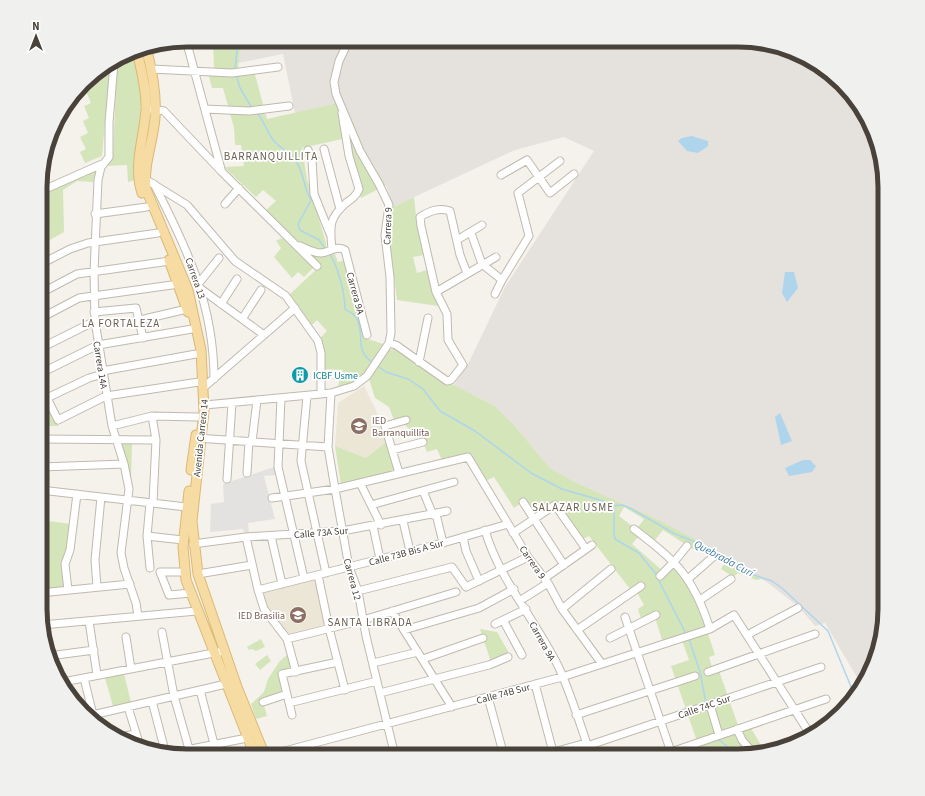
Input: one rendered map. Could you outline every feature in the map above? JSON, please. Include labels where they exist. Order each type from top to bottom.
[{"type":"main road","name":"Avenida Carrera 14","points":[[147,53],[151,69],[150,109],[145,178],[148,196],[179,267],[190,298],[199,337],[202,384],[198,417],[199,438],[193,509],[193,544],[198,574],[224,651],[262,749]]},
{"type":"main road","name":"Avenida Carrera 14","points":[[138,56],[150,109],[138,175],[147,207],[170,261],[187,309],[192,329],[205,405],[186,507],[183,540],[185,572],[190,593],[252,749]]},
{"type":"street","points":[[188,47],[221,171]]},
{"type":"street","points":[[296,245],[313,252],[329,251],[333,216],[357,193],[359,186],[349,156],[341,106],[334,82],[339,61],[346,47]]},
{"type":"street","points":[[151,69],[235,73],[278,67]]},
{"type":"street","name":"Carrera 14A","points":[[114,68],[108,156],[102,164],[98,180],[95,214],[96,242],[93,296],[98,346],[106,396],[115,439],[124,464],[129,489],[122,553],[138,616]]},
{"type":"street","points":[[205,109],[255,111],[289,106]]},
{"type":"street","name":"Carrera 9","points":[[205,405],[331,394],[354,386],[364,380],[389,342],[391,333],[392,308],[385,235],[389,205],[360,151],[341,106]]},
{"type":"street","points":[[150,109],[164,111],[221,171],[317,266]]},
{"type":"street","points":[[324,148],[340,209]]},
{"type":"street","points":[[308,150],[312,160],[314,194],[330,234]]},
{"type":"street","points":[[500,175],[527,160],[550,193],[574,174]]},
{"type":"street","points":[[495,294],[529,236],[518,193],[538,176],[560,161]]},
{"type":"street","points":[[47,188],[102,164]]},
{"type":"street","points":[[145,178],[187,205],[235,261],[282,292],[318,341],[321,353],[322,394]]},
{"type":"street","name":"Carrera 13","points":[[154,184],[181,238],[200,286],[210,334],[214,379]]},
{"type":"street","points":[[226,204],[239,188]]},
{"type":"street","points":[[95,214],[147,207]]},
{"type":"street","points":[[389,342],[396,345],[443,379],[451,380],[463,363],[448,340],[447,314],[436,292],[420,226],[420,217],[430,211],[443,209],[450,211],[460,255],[468,273]]},
{"type":"street","points":[[457,240],[471,233],[482,225]]},
{"type":"street","points":[[471,233],[482,264],[502,280]]},
{"type":"street","points":[[47,261],[70,249],[96,242],[158,234]]},
{"type":"street","name":"Carrera 9A","points":[[329,251],[339,248],[345,250],[367,335]]},
{"type":"street","points":[[436,292],[496,257]]},
{"type":"street","points":[[219,258],[200,286],[221,304],[264,335]]},
{"type":"street","points":[[47,290],[77,274],[170,261]]},
{"type":"street","points":[[221,304],[237,279]]},
{"type":"street","points":[[47,315],[79,298],[179,284]]},
{"type":"street","points":[[242,319],[262,290]]},
{"type":"street","points":[[94,312],[136,308],[143,338]]},
{"type":"street","points":[[47,400],[58,420],[106,396],[202,384],[214,379],[295,308]]},
{"type":"street","points":[[140,320],[187,309]]},
{"type":"street","points":[[419,362],[428,318]]},
{"type":"street","points":[[47,345],[95,321]]},
{"type":"street","points":[[47,370],[98,346],[192,329]]},
{"type":"street","points":[[47,398],[102,372],[196,354]]},
{"type":"street","name":"Carrera 12","points":[[331,394],[328,447],[342,531],[349,567],[358,591],[363,620],[394,749]]},
{"type":"street","points":[[307,396],[301,461],[326,573]]},
{"type":"street","points":[[281,398],[278,467],[292,534],[304,578]]},
{"type":"street","points":[[247,473],[257,400]]},
{"type":"street","points":[[227,479],[232,403]]},
{"type":"street","points":[[150,568],[147,536],[152,503],[156,440],[152,416]]},
{"type":"street","points":[[112,426],[152,416],[198,417]]},
{"type":"street","points":[[272,498],[335,489],[399,473],[385,426],[406,420]]},
{"type":"street","points":[[199,438],[328,447]]},
{"type":"street","points":[[47,439],[156,440]]},
{"type":"street","points":[[392,450],[423,442]]},
{"type":"street","name":"Carrera 9","points":[[399,473],[468,457],[528,557],[547,580],[562,609],[602,664]]},
{"type":"street","points":[[47,466],[124,464]]},
{"type":"street","points":[[371,505],[454,482]]},
{"type":"street","points":[[360,483],[371,505],[377,526],[380,559]]},
{"type":"street","points":[[47,491],[186,507]]},
{"type":"street","points":[[422,491],[435,514],[443,543]]},
{"type":"street","points":[[68,590],[65,564],[70,550],[77,494]]},
{"type":"street","points":[[97,587],[94,560],[101,497]]},
{"type":"street","points":[[523,502],[564,565]]},
{"type":"street","points":[[513,533],[555,505],[589,547],[520,600]]},
{"type":"street","name":"Calle 73A Sur","points":[[193,544],[246,538],[342,531],[377,526],[447,511]]},
{"type":"street","points":[[403,521],[410,551]]},
{"type":"street","name":"Calle 73B Bis A Sur","points":[[258,590],[443,543],[508,524]]},
{"type":"street","points":[[634,529],[674,562],[688,579],[700,600],[710,629]]},
{"type":"street","name":"Carrera 9A","points":[[485,530],[489,545],[501,570],[526,610],[562,677],[589,749]]},
{"type":"street","points":[[147,536],[183,540]]},
{"type":"street","points":[[271,536],[282,584]]},
{"type":"street","points":[[463,536],[466,551],[479,581]]},
{"type":"street","points":[[246,538],[264,609],[287,639],[296,672]]},
{"type":"street","points":[[660,576],[687,546]]},
{"type":"street","points":[[358,591],[452,567],[466,587],[528,557]]},
{"type":"street","points":[[688,579],[713,557]]},
{"type":"street","points":[[198,574],[252,565]]},
{"type":"street","points":[[562,609],[611,569]]},
{"type":"street","points":[[185,572],[160,572],[169,595],[190,593]]},
{"type":"street","points":[[318,575],[329,628],[345,690]]},
{"type":"street","points":[[700,600],[731,579]]},
{"type":"street","points":[[47,592],[130,584]]},
{"type":"street","points":[[577,630],[641,586]]},
{"type":"street","points":[[404,630],[479,608],[514,589]]},
{"type":"street","points":[[287,639],[363,620],[456,592]]},
{"type":"street","points":[[798,608],[747,635],[808,730]]},
{"type":"street","points":[[495,624],[526,610]]},
{"type":"street","points":[[48,625],[198,611]]},
{"type":"street","points":[[392,611],[452,707]]},
{"type":"street","points":[[610,638],[656,615]]},
{"type":"street","name":"Calle 74B Sur","points":[[292,749],[562,677],[710,629],[734,615],[747,635]]},
{"type":"street","points":[[625,617],[670,749]]},
{"type":"street","points":[[503,620],[522,655]]},
{"type":"street","points":[[89,621],[98,675]]},
{"type":"street","points":[[162,632],[174,696],[189,749],[247,738]]},
{"type":"street","points":[[708,672],[760,655],[815,634]]},
{"type":"street","points":[[126,637],[131,669]]},
{"type":"street","points":[[422,659],[483,638]]},
{"type":"street","points":[[55,655],[94,650]]},
{"type":"street","points":[[67,681],[224,651]]},
{"type":"street","points":[[373,663],[418,652]]},
{"type":"street","points":[[380,693],[489,665],[508,657]]},
{"type":"street","points":[[292,715],[282,674],[338,662]]},
{"type":"street","name":"Calle 74C Sur","points":[[566,749],[661,721],[822,667]]},
{"type":"street","points":[[576,715],[695,676]]},
{"type":"street","points":[[84,678],[89,709]]},
{"type":"street","points":[[289,703],[377,681]]},
{"type":"street","points":[[95,714],[226,684]]},
{"type":"street","points":[[535,684],[552,749]]},
{"type":"street","points":[[200,690],[214,744]]},
{"type":"street","points":[[263,702],[287,694]]},
{"type":"street","points":[[488,697],[502,749]]},
{"type":"street","points":[[679,749],[826,699]]},
{"type":"street","points":[[152,702],[164,747]]},
{"type":"street","points":[[710,704],[719,735]]},
{"type":"street","points":[[128,707],[138,740]]},
{"type":"street","points":[[737,729],[742,740],[749,749]]},
{"type":"street","points":[[127,736],[136,734]]},
{"type":"shaded area","points":[[240,47],[747,47],[783,54],[800,61],[823,76],[837,88],[849,102],[864,125],[871,142],[878,178],[878,618],[871,654],[859,680],[825,623],[815,626],[799,607],[768,583],[715,550],[657,519],[575,482],[550,468],[515,426],[495,406],[454,385],[469,362],[505,287],[594,151],[564,137],[515,150],[393,207],[386,185],[365,152],[353,121],[342,102],[295,113],[283,54],[238,63]]},
{"type":"shaded area","name":"IED Barranquillita","points":[[364,386],[376,410],[386,442],[366,458],[335,446],[338,403]]},
{"type":"shaded area","points":[[274,467],[277,475],[264,476],[275,519],[248,523],[249,533],[245,535],[243,529],[210,532],[211,504],[224,502],[223,484]]},
{"type":"shaded area","name":"IED Brasilia","points":[[316,579],[327,624],[284,635],[265,605],[261,592]]},
{"type":"green space","points":[[213,47],[240,47],[238,69],[253,67],[267,119],[342,102],[353,121],[365,152],[386,185],[361,198],[342,139],[302,148],[307,179],[326,243],[326,247],[323,249],[314,249],[298,242],[284,230],[266,210],[276,201],[263,190],[256,197],[224,167],[244,166],[241,145],[235,145],[234,128],[223,88],[212,88],[207,69],[214,69]]},
{"type":"green space","points":[[135,57],[141,82],[141,102],[135,180],[128,182],[127,165],[107,166],[113,156],[117,66]]},
{"type":"green space","points":[[110,71],[102,156],[85,163],[80,152],[86,149],[80,137],[88,133],[83,121],[89,118],[84,106],[91,103],[86,91],[91,88],[90,86]]},
{"type":"green space","points":[[96,168],[93,182],[77,181],[63,190],[64,232],[47,242],[47,192]]},
{"type":"green space","points":[[414,197],[417,225],[424,255],[413,257],[417,273],[430,269],[438,306],[397,300],[388,230],[393,207]]},
{"type":"green space","points":[[282,238],[313,268],[304,277],[298,272],[292,278],[274,257],[281,248],[276,241]]},
{"type":"green space","points":[[306,252],[334,252],[338,262],[345,260],[368,339],[383,344],[361,379],[350,385],[337,389],[343,370],[324,369],[320,338],[327,331],[317,320],[312,325],[290,294],[320,266]]},
{"type":"green space","points":[[396,348],[442,381],[454,385],[495,406],[515,426],[550,468],[575,482],[657,519],[715,550],[762,579],[756,580],[738,573],[733,577],[721,569],[724,564],[701,547],[696,551],[663,530],[654,541],[637,529],[644,519],[624,507],[619,516],[632,526],[630,530],[639,536],[632,544],[665,573],[674,566],[682,576],[699,608],[715,655],[709,657],[712,667],[717,665],[740,731],[751,728],[762,747],[747,749],[697,749],[699,747],[671,666],[689,660],[680,635],[662,640],[654,614],[641,619],[638,609],[644,605],[634,587],[630,589],[589,536],[583,539],[557,501],[535,516],[524,501],[514,508],[494,477],[483,482],[468,457],[443,463],[437,449],[427,452],[423,442],[401,421],[395,423],[389,407],[375,398],[369,379],[388,350]]},
{"type":"green space","points":[[47,403],[59,426],[47,426]]},
{"type":"green space","points":[[119,442],[132,443],[131,482]]},
{"type":"green space","points":[[386,442],[395,471],[341,485],[335,446],[366,458]]},
{"type":"green space","points":[[47,469],[49,469],[50,481],[47,481]]},
{"type":"green space","points":[[47,521],[71,524],[66,587],[47,588]]},
{"type":"green space","points":[[480,629],[497,632],[509,653],[491,662]]},
{"type":"green space","points":[[261,639],[265,647],[256,651],[252,649],[249,650],[247,647]]},
{"type":"green space","points":[[288,654],[291,670],[280,673],[285,695],[263,702],[267,716],[256,719],[251,704],[264,692],[268,679],[279,662]]},
{"type":"green space","points":[[267,655],[271,661],[260,670],[255,664]]},
{"type":"green space","points":[[124,674],[131,702],[113,706],[105,678]]},
{"type":"water","points":[[692,136],[708,141],[708,146],[698,153],[687,151],[678,141],[682,138]]},
{"type":"water","points":[[785,272],[794,272],[798,288],[787,302],[782,293]]},
{"type":"water","points":[[780,413],[792,441],[781,445],[775,417]]},
{"type":"water","points":[[803,460],[810,460],[816,466],[812,472],[789,476],[785,468]]},
{"type":"waterway","points":[[235,70],[237,47]]},
{"type":"waterway","points":[[236,74],[240,88],[252,108]]},
{"type":"waterway","points":[[256,112],[262,119],[274,141],[295,160],[301,172],[311,200],[298,224],[300,230],[319,240],[326,250]]},
{"type":"waterway","points":[[329,253],[340,280],[344,295],[345,309],[356,317],[359,323],[363,353],[373,363]]},
{"type":"waterway","points":[[376,365],[386,372],[408,379],[423,389],[440,411],[475,431],[531,473],[562,489],[603,501],[613,506],[615,539],[639,553],[655,573],[686,634]]},
{"type":"waterway","name":"Quebrada Curí","points":[[613,506],[622,505],[630,508],[675,534],[708,547],[751,574],[772,581],[783,589],[828,631],[852,690]]},
{"type":"waterway","points":[[689,639],[700,672],[706,703]]},
{"type":"waterway","points":[[719,740],[731,749]]},
{"type":"place","name":"ICBF Usme","points":[[300,375]]},
{"type":"place","name":"IED Barranquillita","points":[[359,426]]},
{"type":"place","name":"IED Brasilia","points":[[298,615]]},
{"type":"district","name":"BARRANQUILLITA","points":[[271,156]]},
{"type":"district","name":"LA FORTALEZA","points":[[121,323]]},
{"type":"district","name":"SALAZAR USME","points":[[573,507]]},
{"type":"district","name":"SANTA LIBRADA","points":[[370,622]]}]
